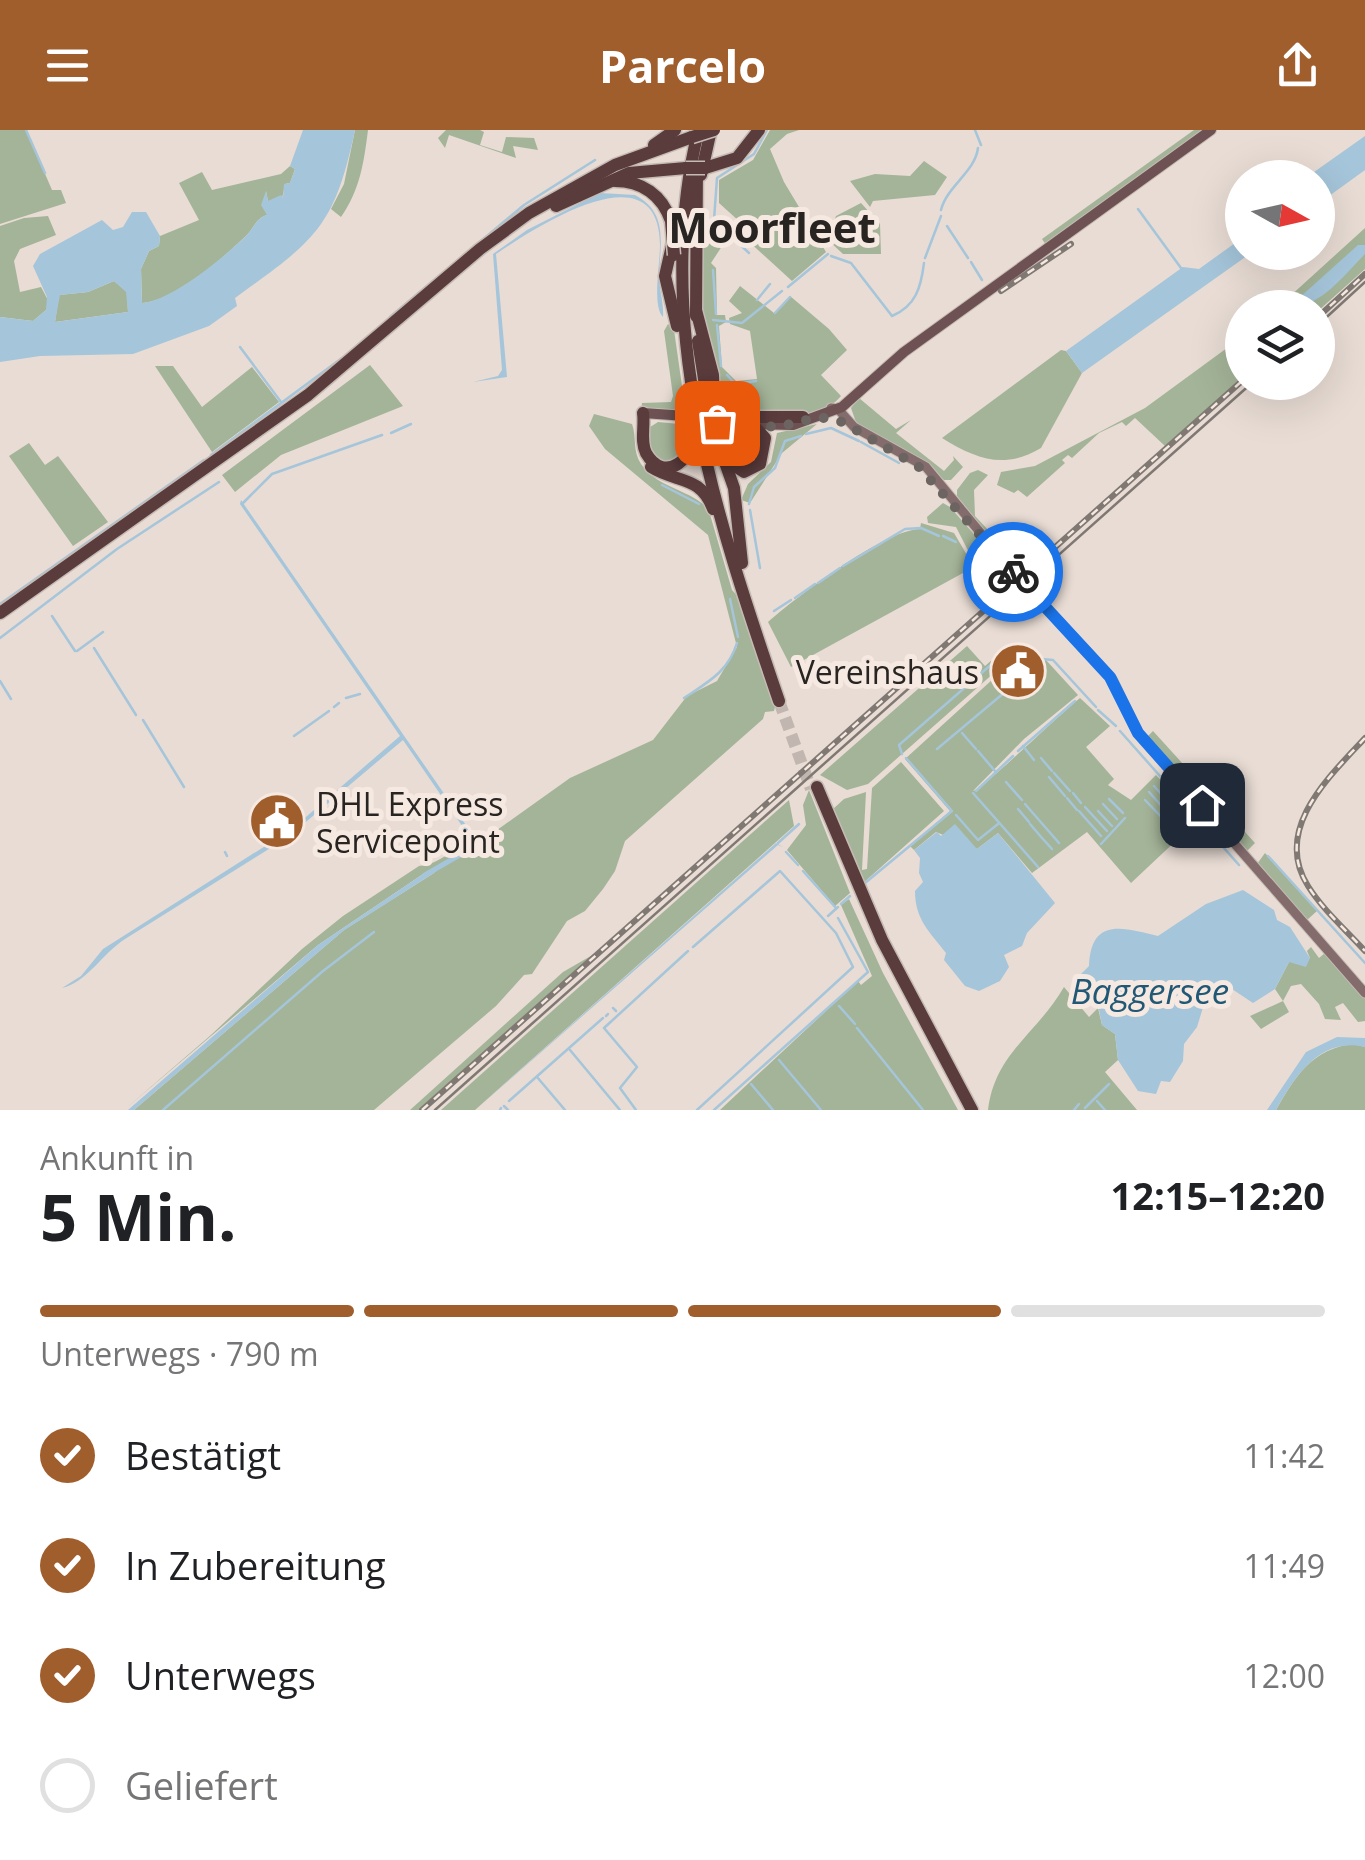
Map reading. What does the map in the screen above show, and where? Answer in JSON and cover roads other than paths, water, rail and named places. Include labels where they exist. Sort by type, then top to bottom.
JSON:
[{"type":"highway","points":[[0,616],[311,398],[475,260],[532,220],[629,165],[674,130]]},
{"type":"highway","points":[[629,165],[696,167],[737,158],[760,130]]},
{"type":"highway","points":[[213,466],[354,358],[497,236],[543,204],[706,131]]},
{"type":"highway","points":[[687,399],[750,611],[782,700],[705,424],[690,330],[687,261],[696,167],[706,131]]},
{"type":"highway","points":[[643,422],[646,452],[654,462],[670,466],[684,461],[694,442],[665,268],[706,131]]},
{"type":"highway","points":[[696,247],[706,131]]},
{"type":"highway","points":[[696,167],[696,310],[705,385],[717,415],[803,417]]},
{"type":"highway","points":[[602,182],[642,186],[662,202],[671,221],[677,326]]},
{"type":"highway","points":[[686,195],[681,260],[683,317],[707,460]]},
{"type":"highway","points":[[696,310],[711,368],[712,420],[737,506],[742,563]]},
{"type":"highway","points":[[643,422],[640,448],[651,468],[690,480],[708,496],[735,586],[750,611]]},
{"type":"highway","points":[[737,506],[742,487],[766,462],[767,428]]},
{"type":"highway","points":[[720,450],[736,470],[754,470],[762,461],[767,428]]},
{"type":"highway","points":[[814,788],[875,939],[968,1110]]},
{"type":"main road","points":[[643,422],[717,415],[767,428],[835,408],[904,352],[1212,130]]},
{"type":"main road","points":[[767,428],[835,408]]},
{"type":"main road","points":[[835,408],[847,423],[907,458],[948,491]]},
{"type":"main road","points":[[835,408],[847,423],[921,463],[948,491],[968,520]]},
{"type":"main road","points":[[928,476],[1112,679],[1138,733],[1365,993]]},
{"type":"water","points":[[303,130],[355,130],[339,190],[317,229],[285,261],[235,298],[237,306],[209,326],[133,354],[40,356],[0,362],[0,317],[33,321],[46,310],[47,297],[33,266],[40,254],[102,220],[113,230],[123,227],[132,212],[146,212],[160,236],[159,246],[149,251],[141,269],[142,303],[154,300],[196,277],[246,236],[267,215],[261,205],[266,191],[268,201],[281,195],[283,198],[284,184],[290,183],[295,169],[290,166]],"holes":[[[114,281],[126,292],[128,312],[55,322],[60,295],[88,292]]]},
{"type":"water","points":[[1365,136],[1365,170],[1335,192],[1335,160],[1331,160]]},
{"type":"water","points":[[600,193],[635,195],[646,202],[658,220],[661,241],[663,317],[658,304],[660,245],[654,216],[639,201],[617,197],[592,203],[537,228],[496,254],[507,377],[473,382],[498,376],[502,370],[493,254],[527,230]]},
{"type":"water","points":[[1358,245],[1365,245],[1365,254],[1330,289],[1308,290],[1335,270]]},
{"type":"water","points":[[1225,250],[1227,270],[1082,373],[1066,351],[1183,267],[1199,269]]},
{"type":"water","points":[[241,500],[472,834],[469,836],[403,740],[288,837],[125,939],[79,980],[62,988],[81,976],[103,949],[292,829],[400,736],[240,504]]},
{"type":"water","points":[[955,824],[977,849],[998,833],[1055,903],[1027,933],[1022,946],[1004,955],[1009,967],[1000,981],[979,991],[965,986],[944,960],[946,953],[924,925],[916,901],[915,891],[923,882],[920,858],[914,850]]},
{"type":"water","points":[[776,843],[783,847],[778,845],[475,1110]]},
{"type":"water","points":[[437,871],[343,931],[134,1110],[128,1110],[318,945],[426,872]]},
{"type":"water","name":"Baggersee","points":[[1243,890],[1274,910],[1277,920],[1290,927],[1310,958],[1306,967],[1289,962],[1275,989],[1253,1003],[1229,987],[1208,991],[1197,1027],[1184,1044],[1183,1061],[1170,1082],[1161,1081],[1156,1094],[1138,1091],[1118,1060],[1115,1034],[1102,1025],[1099,1010],[1079,992],[1079,976],[1089,966],[1096,939],[1112,929],[1158,936],[1206,904]]},
{"type":"water","points":[[1337,1037],[1365,1038],[1365,1047],[1349,1045],[1322,1053],[1301,1072],[1276,1110],[1267,1110],[1306,1052]]},
{"type":"waterway","points":[[26,130],[45,173]]},
{"type":"waterway","points":[[749,253],[714,220],[717,178],[754,154],[767,130]]},
{"type":"waterway","points":[[975,130],[981,145]]},
{"type":"waterway","points":[[941,210],[972,164],[978,148]]},
{"type":"waterway","points":[[390,317],[524,205],[595,160]]},
{"type":"waterway","points":[[1138,209],[1181,268]]},
{"type":"waterway","points":[[925,258],[941,216]]},
{"type":"waterway","points":[[947,226],[968,258]]},
{"type":"waterway","points":[[788,287],[828,254]]},
{"type":"waterway","points":[[831,256],[851,263],[892,316],[907,307],[916,295],[924,263]]},
{"type":"waterway","points":[[971,262],[982,280]]},
{"type":"waterway","points":[[713,270],[716,314]]},
{"type":"waterway","points":[[757,300],[770,284]]},
{"type":"waterway","points":[[713,320],[742,323],[782,291]]},
{"type":"waterway","points":[[775,313],[790,297]]},
{"type":"waterway","points":[[717,325],[721,366]]},
{"type":"waterway","points":[[240,347],[281,402]]},
{"type":"waterway","points":[[211,455],[342,358]]},
{"type":"waterway","points":[[727,375],[735,384],[756,381]]},
{"type":"waterway","points":[[391,433],[411,424]]},
{"type":"waterway","points":[[806,434],[831,428],[859,441]]},
{"type":"waterway","points":[[242,504],[272,474],[382,435]]},
{"type":"waterway","points":[[749,504],[754,487],[775,468],[785,441],[801,436]]},
{"type":"waterway","points":[[861,442],[899,463]]},
{"type":"waterway","points":[[0,604],[204,460]]},
{"type":"waterway","points":[[0,638],[117,549],[219,482]]},
{"type":"waterway","points":[[662,485],[699,504]]},
{"type":"waterway","points":[[750,510],[760,568]]},
{"type":"waterway","points":[[843,566],[905,529],[921,528],[939,536]]},
{"type":"waterway","points":[[943,536],[956,542]]},
{"type":"waterway","points":[[818,583],[840,568]]},
{"type":"waterway","points":[[795,598],[815,584]]},
{"type":"waterway","points":[[730,599],[738,637]]},
{"type":"waterway","points":[[774,611],[791,600]]},
{"type":"waterway","points":[[52,616],[75,651]]},
{"type":"waterway","points":[[77,651],[103,632]]},
{"type":"waterway","points":[[684,698],[723,669],[737,643]]},
{"type":"waterway","points":[[94,648],[136,715]]},
{"type":"waterway","points":[[902,754],[899,745],[1006,652],[1013,655]]},
{"type":"waterway","points":[[1018,657],[1053,660],[1096,707]]},
{"type":"waterway","points":[[937,749],[1029,672]]},
{"type":"waterway","points":[[0,681],[11,699]]},
{"type":"waterway","points":[[346,698],[360,694]]},
{"type":"waterway","points":[[1018,751],[1075,701]]},
{"type":"waterway","points":[[334,707],[339,703]]},
{"type":"waterway","points":[[1098,710],[1116,726]]},
{"type":"waterway","points":[[294,736],[329,711]]},
{"type":"waterway","points":[[143,720],[184,787]]},
{"type":"waterway","points":[[1120,731],[1239,865]]},
{"type":"waterway","points":[[962,733],[976,749]]},
{"type":"waterway","points":[[1023,746],[1034,760]]},
{"type":"waterway","points":[[978,751],[995,771]]},
{"type":"waterway","points":[[976,791],[1013,756]]},
{"type":"waterway","points":[[865,883],[952,811],[906,758]]},
{"type":"waterway","points":[[1041,758],[1052,771]]},
{"type":"waterway","points":[[1054,773],[1070,791]]},
{"type":"waterway","points":[[1049,777],[1065,796]]},
{"type":"waterway","points":[[1006,782],[1022,800]]},
{"type":"waterway","points":[[1154,786],[1190,826]]},
{"type":"waterway","points":[[1149,792],[1174,820]]},
{"type":"waterway","points":[[973,793],[1038,867]]},
{"type":"waterway","points":[[1073,793],[1081,803]]},
{"type":"waterway","points":[[1067,798],[1077,810]]},
{"type":"waterway","points":[[1109,799],[1123,813]]},
{"type":"waterway","points":[[1145,800],[1170,826]]},
{"type":"waterway","points":[[1025,804],[1059,843]]},
{"type":"waterway","points":[[1103,804],[1117,819]]},
{"type":"waterway","points":[[1085,807],[1107,831]]},
{"type":"waterway","points":[[1018,809],[1029,822]]},
{"type":"waterway","points":[[1079,811],[1101,836]]},
{"type":"waterway","points":[[1098,811],[1112,826]]},
{"type":"waterway","points":[[1171,836],[1185,813]]},
{"type":"waterway","points":[[956,815],[978,840],[998,824]]},
{"type":"waterway","points":[[1101,844],[1125,818]]},
{"type":"waterway","points":[[778,843],[799,824]]},
{"type":"waterway","points":[[1030,824],[1042,838]]},
{"type":"waterway","points":[[467,831],[477,845]]},
{"type":"waterway","points":[[425,875],[496,834]]},
{"type":"waterway","points":[[1043,839],[1052,849]]},
{"type":"waterway","points":[[225,852],[227,856]]},
{"type":"waterway","points":[[786,852],[798,865]]},
{"type":"waterway","points":[[1268,856],[1365,963]]},
{"type":"waterway","points":[[693,947],[780,871],[836,933],[853,967],[697,1110]]},
{"type":"waterway","points":[[803,871],[836,908]]},
{"type":"waterway","points":[[841,904],[850,896]]},
{"type":"waterway","points":[[828,916],[838,907]]},
{"type":"waterway","points":[[714,1110],[868,972],[838,918]]},
{"type":"waterway","points":[[163,1110],[323,971],[374,932]]},
{"type":"waterway","points":[[636,1110],[620,1088],[637,1067],[604,1028],[688,951]]},
{"type":"waterway","points":[[839,1006],[855,1024]]},
{"type":"waterway","points":[[613,1008],[616,1011]]},
{"type":"waterway","points":[[509,1101],[603,1018]]},
{"type":"waterway","points":[[857,1028],[923,1110]]},
{"type":"waterway","points":[[570,1050],[620,1110]]},
{"type":"waterway","points":[[779,1060],[821,1110]]},
{"type":"waterway","points":[[537,1077],[565,1110]]},
{"type":"waterway","points":[[751,1084],[773,1110]]},
{"type":"waterway","points":[[1085,1108],[1109,1084]]},
{"type":"waterway","points":[[1097,1101],[1105,1110]]},
{"type":"waterway","points":[[1074,1110],[1079,1104]]},
{"type":"waterway","points":[[504,1106],[508,1110]]},
{"type":"tunnel","points":[[779,701],[811,789]]},
{"type":"tram line","points":[[1335,309],[1365,282]]},
{"type":"tram line","points":[[435,1110],[1233,400]]},
{"type":"railway","points":[[1001,291],[1071,244]]},
{"type":"railway","points":[[1335,301],[1365,274]]},
{"type":"railway","points":[[422,1110],[1225,396]]},
{"type":"railway","points":[[1365,738],[1322,786],[1301,824],[1297,844],[1299,865],[1308,886],[1365,951]]},
{"type":"place","name":"Vereinshaus","points":[[1018,671]]},
{"type":"place","name":"DHL Express Servicepoint","points":[[277,821]]},
{"type":"district","name":"Moorfleet","points":[[772,226]]}]
